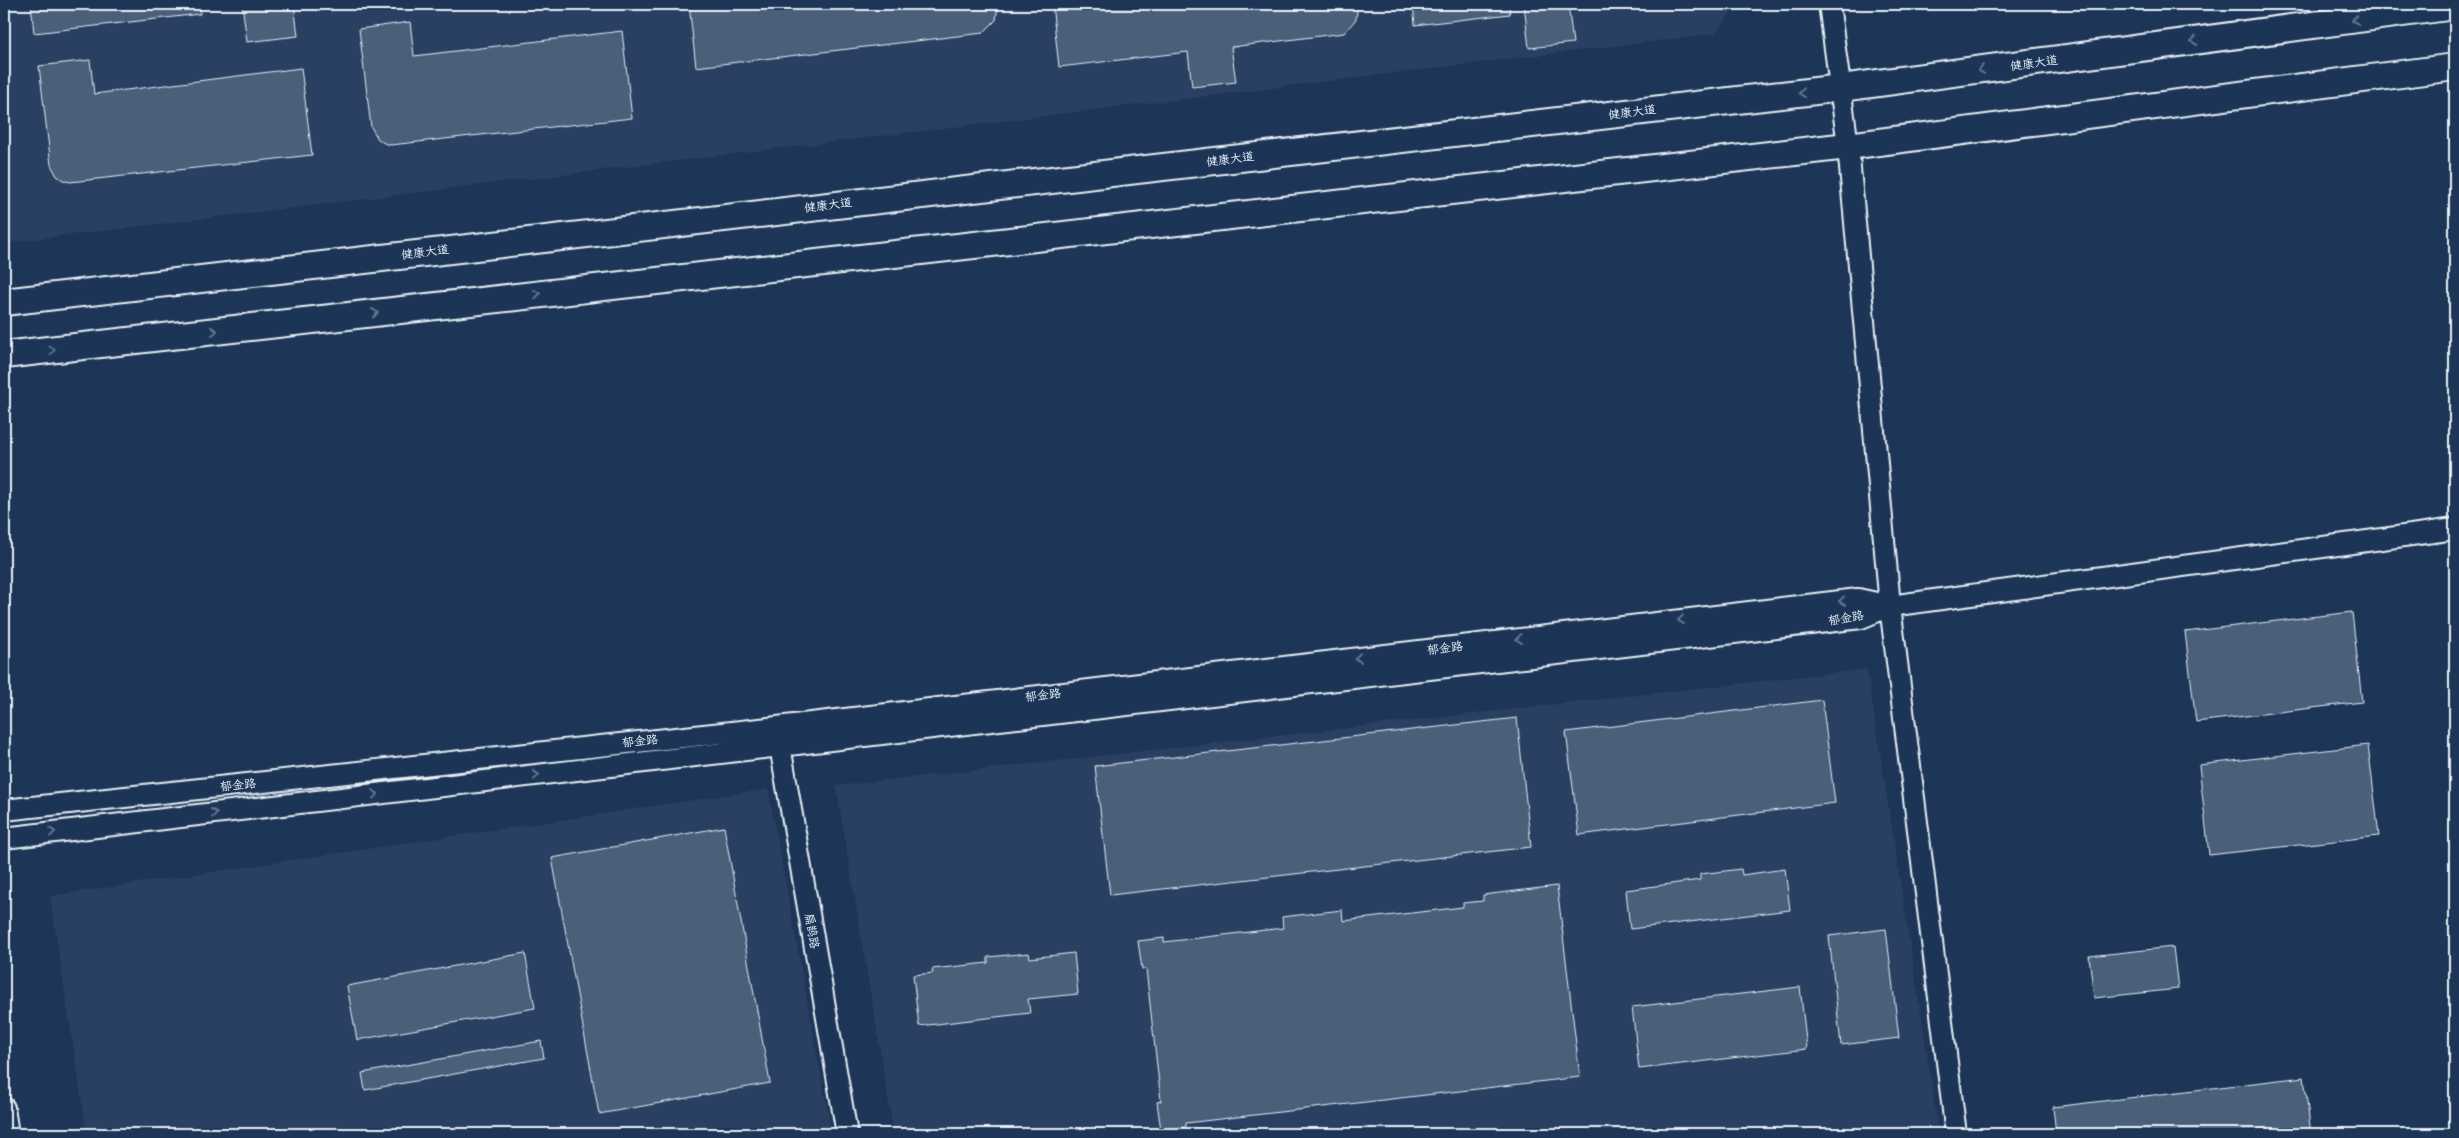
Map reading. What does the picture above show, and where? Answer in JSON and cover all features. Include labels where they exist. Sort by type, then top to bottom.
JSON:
[{"type":"main road","name":"健康大道","points":[[4,302],[1841,88],[2455,6]]},
{"type":"main road","points":[[4,355],[1848,146],[2455,67]]},
{"type":"street","points":[[1830,4],[1848,146],[1890,606],[1956,1134]]},
{"type":"street","points":[[1890,606],[2455,529]]},
{"type":"street","name":"郁金路","points":[[4,838],[779,736],[1858,599],[1890,606]]},
{"type":"street","name":"郁金路","points":[[4,810],[779,736]]},
{"type":"street","name":"扁鹊路","points":[[779,736],[847,1134]]},
{"type":"street","points":[[4,1108],[8,1134]]},
{"type":"shaded area","points":[[4,4],[1738,4],[1715,34],[4,243]]},
{"type":"shaded area","points":[[1867,669],[1938,1134],[894,1134],[836,786]]},
{"type":"shaded area","points":[[768,789],[832,1134],[87,1134],[50,896]]},
{"type":"building","points":[[31,4],[200,4],[200,14],[34,33]]},
{"type":"building","points":[[242,4],[294,4],[298,36],[247,42]]},
{"type":"building","points":[[689,4],[998,4],[996,20],[983,33],[696,67]]},
{"type":"building","points":[[1052,4],[1358,4],[1356,19],[1344,33],[1231,47],[1236,82],[1192,87],[1188,52],[1059,67]]},
{"type":"building","points":[[1413,4],[1509,4],[1510,14],[1415,25]]},
{"type":"building","points":[[1524,4],[1568,4],[1573,43],[1529,48]]},
{"type":"building","points":[[410,22],[414,56],[622,31],[632,118],[391,145],[384,143],[378,139],[371,127],[359,29]]},
{"type":"building","points":[[90,60],[94,94],[301,68],[312,155],[70,182],[63,180],[57,176],[51,165],[39,66]]},
{"type":"building","points":[[2352,612],[2362,702],[2196,722],[2185,632]]},
{"type":"building","points":[[1822,700],[1835,803],[1579,835],[1566,732]]},
{"type":"building","points":[[1517,718],[1531,847],[1110,895],[1095,766]]},
{"type":"building","points":[[2368,745],[2379,836],[2209,855],[2199,765]]},
{"type":"building","points":[[724,827],[770,1083],[599,1114],[552,858]]},
{"type":"building","points":[[1741,869],[1742,875],[1785,869],[1790,910],[1630,929],[1626,890],[1700,880],[1700,874]]},
{"type":"building","points":[[1557,886],[1580,1077],[1186,1123],[1186,1127],[1161,1130],[1157,1102],[1161,1101],[1146,969],[1142,969],[1138,941],[1164,938],[1164,942],[1283,928],[1282,917],[1342,910],[1343,921],[1463,907],[1463,903],[1483,901],[1483,895]]},
{"type":"building","points":[[1886,929],[1899,1038],[1841,1045],[1829,936]]},
{"type":"building","points":[[2173,947],[2178,989],[2094,998],[2089,956]]},
{"type":"building","points":[[525,953],[535,1008],[357,1040],[347,986]]},
{"type":"building","points":[[1029,953],[1030,958],[1074,953],[1078,994],[1028,999],[1030,1013],[919,1026],[913,975],[933,973],[932,969],[988,963],[988,957]]},
{"type":"building","points":[[1800,987],[1807,1049],[1639,1069],[1632,1007]]},
{"type":"building","points":[[541,1041],[544,1058],[365,1090],[362,1073]]},
{"type":"building","points":[[2304,1077],[2311,1134],[2056,1134],[2053,1107]]}]
